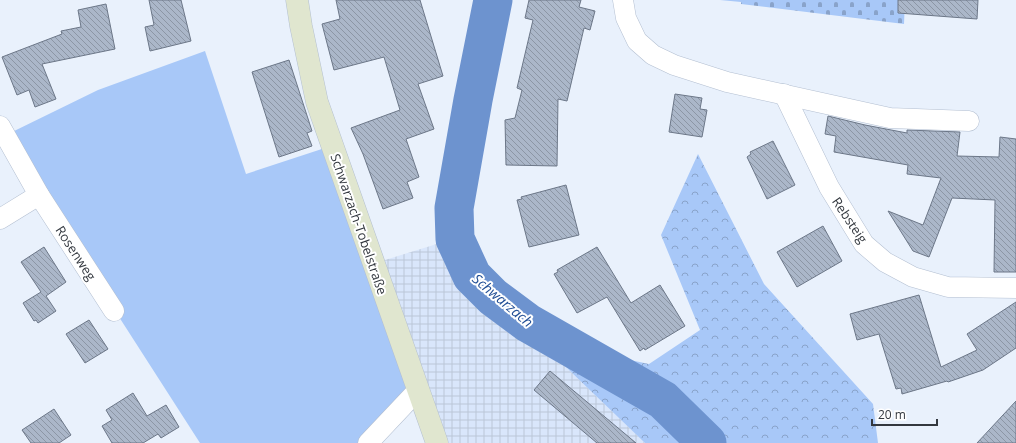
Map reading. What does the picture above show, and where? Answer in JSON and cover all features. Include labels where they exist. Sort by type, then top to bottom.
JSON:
[{"type":"main road","name":"Schwarzach-Tobelstraße","points":[[298,0],[301,26],[317,102],[437,443]]},
{"type":"street","points":[[623,0],[626,18],[637,41],[652,55],[674,65],[727,82],[890,118],[969,121]]},
{"type":"street","name":"Rebsteig","points":[[784,94],[829,187],[864,244],[885,262],[913,277],[948,287],[1016,288]]},
{"type":"street","name":"Rosenweg","points":[[0,126],[39,195],[114,311]]},
{"type":"street","points":[[0,219],[39,195]]},
{"type":"street","points":[[368,443],[418,390]]},
{"type":"shaded area","points":[[453,239],[471,277],[546,346],[645,443],[435,443],[372,264]]},
{"type":"green space","points":[[720,0],[905,0],[904,24],[741,4],[741,2]]},
{"type":"green space","points":[[205,51],[246,174],[331,146],[417,390],[364,443],[200,443],[40,194],[8,134],[98,90]]},
{"type":"green space","points":[[698,154],[764,284],[873,404],[878,443],[645,443],[546,346],[611,356],[649,364],[700,330],[661,235]]},
{"type":"building","points":[[149,0],[181,0],[191,41],[150,51],[145,27],[154,25]]},
{"type":"building","points":[[336,0],[420,0],[443,76],[418,84],[434,129],[406,139],[419,177],[407,182],[413,198],[383,209],[363,154],[351,128],[400,110],[384,57],[334,70],[322,24],[340,19]]},
{"type":"building","points":[[529,0],[581,0],[579,7],[595,11],[590,30],[584,28],[567,101],[558,99],[557,166],[506,165],[505,120],[515,118],[522,90],[517,88],[533,20],[525,18]]},
{"type":"building","points":[[898,0],[978,0],[977,19],[898,13]]},
{"type":"building","points":[[106,4],[115,49],[42,64],[56,99],[35,107],[29,90],[17,95],[2,57],[62,34],[61,31],[81,27],[78,10]]},
{"type":"building","points":[[289,60],[312,131],[307,133],[312,146],[279,157],[252,72]]},
{"type":"building","points":[[675,94],[702,98],[700,109],[707,110],[702,137],[669,132]]},
{"type":"building","points":[[828,116],[907,133],[907,130],[960,132],[957,156],[999,157],[1000,137],[1016,139],[1016,272],[994,272],[995,200],[952,198],[929,257],[913,251],[888,211],[923,225],[941,178],[907,174],[908,165],[834,152],[836,136],[825,134]]},
{"type":"building","points":[[773,141],[795,185],[767,199],[747,157],[751,154],[750,152]]},
{"type":"building","points":[[566,185],[579,235],[529,247],[517,200],[522,199],[521,197]]},
{"type":"building","points":[[823,226],[842,261],[797,287],[777,252]]},
{"type":"building","points":[[44,247],[66,282],[46,296],[56,311],[38,323],[36,320],[34,321],[23,303],[41,292],[21,262]]},
{"type":"building","points":[[597,247],[631,303],[660,285],[685,326],[645,350],[644,348],[640,351],[607,297],[577,313],[554,274],[558,272],[557,270]]},
{"type":"building","points":[[919,295],[941,367],[977,350],[967,334],[1016,302],[1016,348],[983,370],[948,382],[947,381],[902,394],[901,388],[896,389],[879,334],[857,340],[850,314]]},
{"type":"building","points":[[89,320],[108,349],[85,363],[66,334]]},
{"type":"building","points":[[550,371],[636,443],[597,443],[534,390]]},
{"type":"building","points":[[133,393],[147,416],[166,405],[179,427],[161,438],[158,434],[143,443],[112,443],[102,426],[112,420],[106,410]]},
{"type":"building","points":[[1016,401],[1016,443],[977,443]]},
{"type":"building","points":[[54,409],[71,435],[59,443],[31,443],[22,430]]},
{"type":"waterway","name":"Schwarzach","points":[[493,0],[473,100],[454,208],[455,239],[472,276],[493,297],[528,323],[663,400],[707,443]]}]
